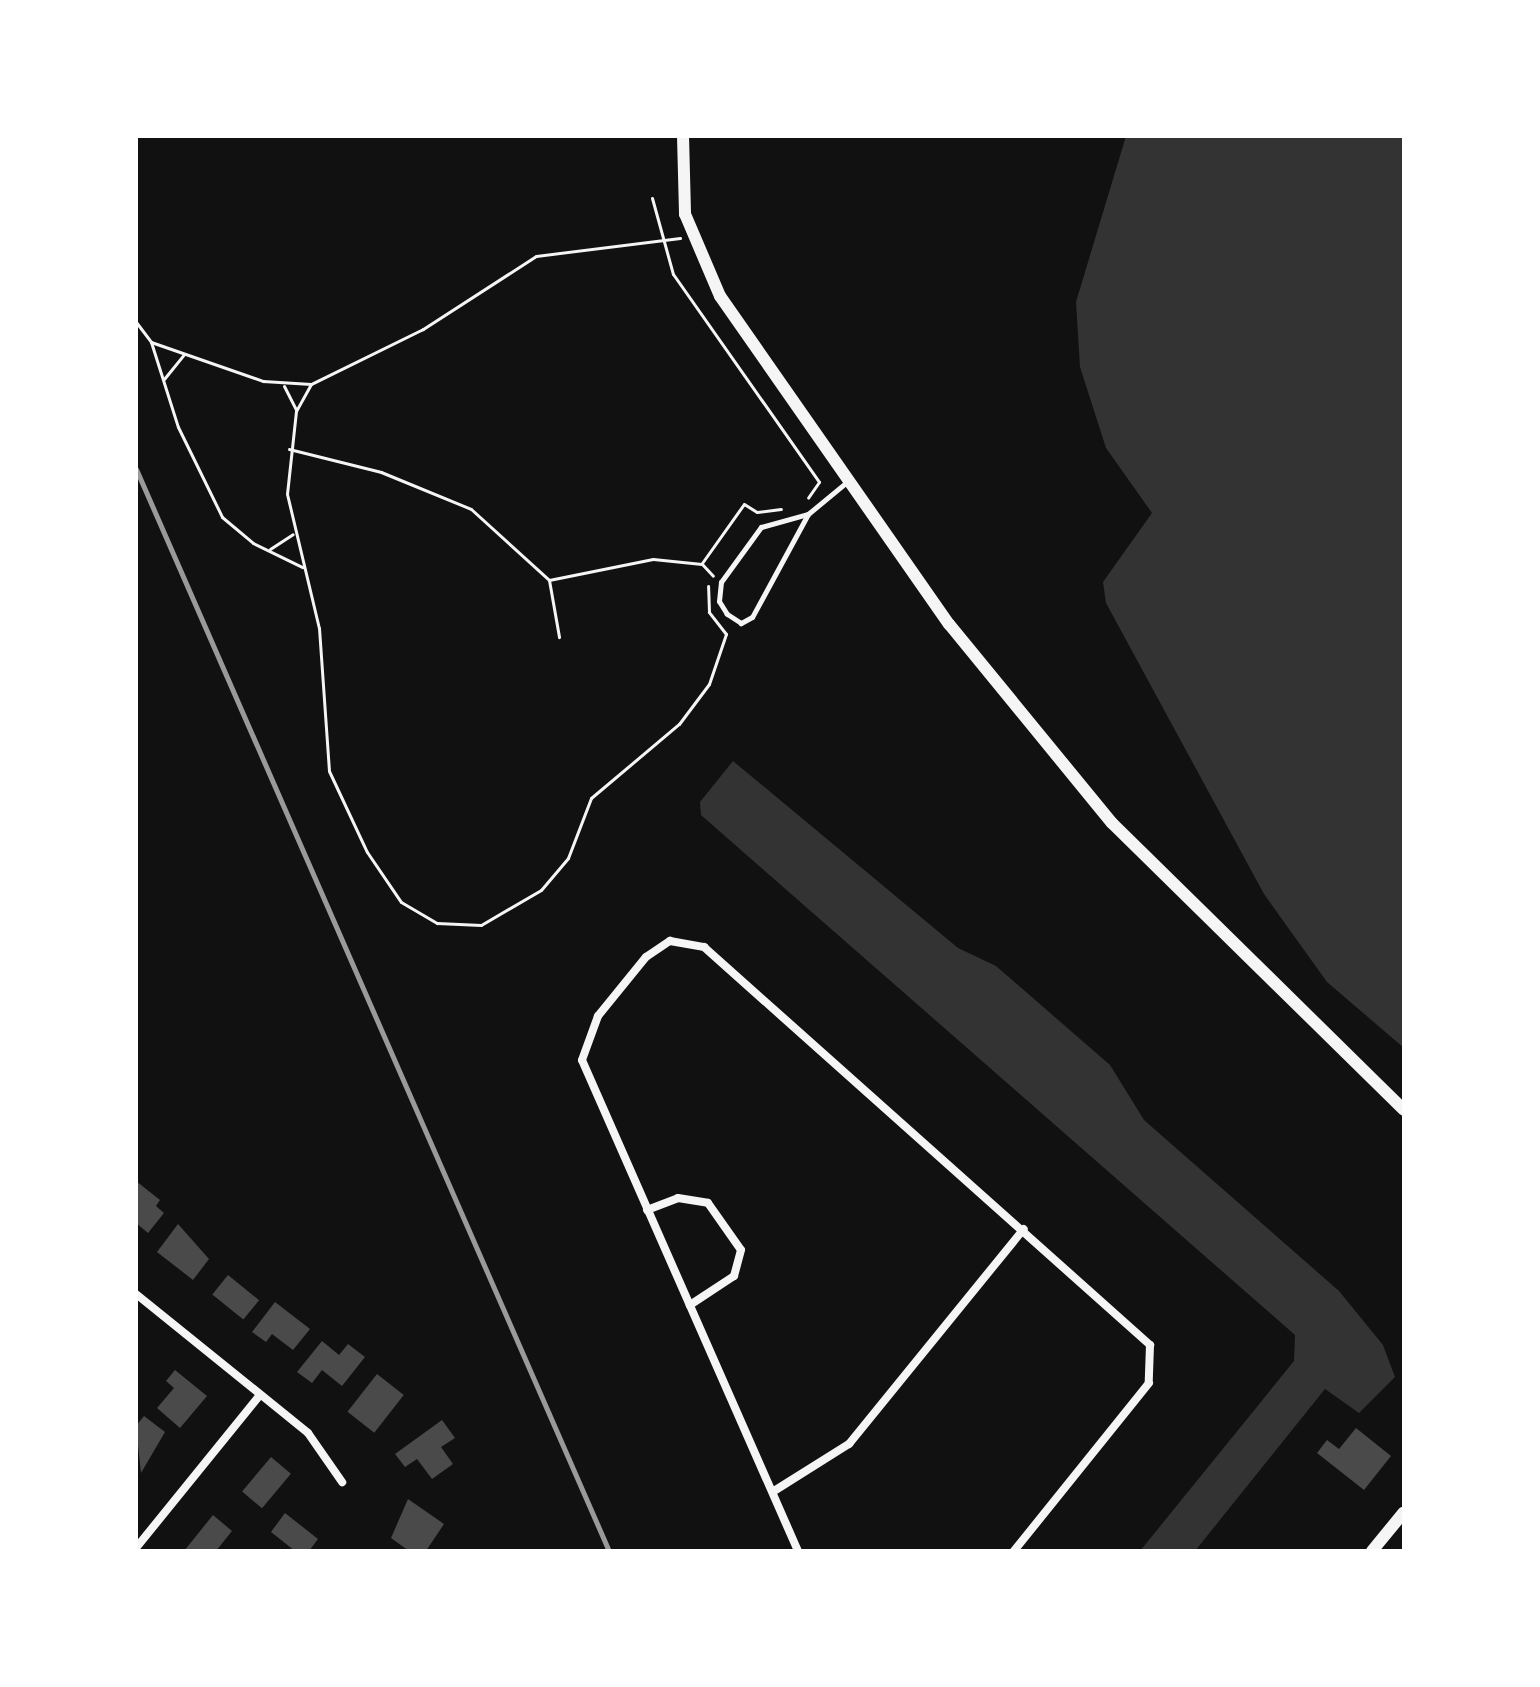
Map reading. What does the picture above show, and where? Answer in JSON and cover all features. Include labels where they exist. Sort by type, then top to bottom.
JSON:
[{"type":"street","points":[[683,136],[681,190],[692,236],[720,296],[848,481],[1040,744],[1214,929],[1404,1110]]},
{"type":"street","points":[[798,1551],[774,1491],[585,1072],[584,1041],[646,957],[680,941],[704,947],[1133,1324],[1155,1360],[1149,1383],[1014,1551]]},
{"type":"street","points":[[647,1210],[678,1198],[708,1203],[741,1250],[734,1276],[690,1305]]},
{"type":"street","points":[[774,1491],[849,1444],[1024,1229]]},
{"type":"street","points":[[136,1294],[308,1433],[342,1482]]},
{"type":"street","points":[[136,1548],[260,1395]]},
{"type":"street","points":[[1372,1551],[1404,1512]]},
{"type":"lane","points":[[808,514],[761,527],[721,582],[719,601],[727,614],[741,623],[752,617],[808,514],[848,481]]},
{"type":"path","points":[[652,198],[661,241],[673,274],[819,482]]},
{"type":"path","points":[[151,342],[284,386],[311,384],[423,329],[536,256],[692,236]]},
{"type":"path","points":[[136,322],[151,342],[178,427],[222,517],[302,567]]},
{"type":"path","points":[[164,379],[184,354]]},
{"type":"path","points":[[311,384],[296,411],[289,449],[293,534],[319,628],[324,741],[337,796],[401,902],[460,927],[504,915],[541,890],[568,858],[591,798],[679,724],[709,684],[726,634],[705,598],[714,574],[702,564],[653,559],[549,580]]},
{"type":"path","points":[[284,386],[296,411]]},
{"type":"path","points":[[289,449],[381,472],[471,509],[549,580],[559,637]]},
{"type":"path","points":[[270,549],[293,534]]},
{"type":"shaded area","points":[[1126,136],[1404,136],[1404,1048],[1327,982],[1264,894],[1106,603],[1103,582],[1152,513],[1106,448],[1080,367],[1076,302]]},
{"type":"shaded area","points":[[733,761],[958,948],[996,966],[1110,1065],[1144,1120],[1339,1291],[1383,1345],[1395,1377],[1359,1413],[1325,1389],[1195,1551],[1140,1551],[1294,1361],[1295,1335],[701,815],[700,802]]},
{"type":"building","points":[[136,1181],[160,1200],[156,1206],[164,1213],[148,1233],[136,1223]]},
{"type":"building","points":[[178,1224],[209,1259],[193,1280],[157,1252]]},
{"type":"building","points":[[228,1275],[259,1300],[243,1320],[212,1294]]},
{"type":"building","points":[[275,1302],[310,1329],[293,1350],[272,1334],[266,1342],[252,1332]]},
{"type":"building","points":[[322,1341],[339,1355],[348,1344],[365,1357],[342,1386],[322,1370],[312,1383],[297,1372]]},
{"type":"building","points":[[175,1370],[207,1396],[180,1428],[157,1408],[174,1388],[166,1381]]},
{"type":"building","points":[[377,1374],[404,1395],[374,1433],[347,1412]]},
{"type":"building","points":[[144,1416],[165,1432],[141,1473],[136,1426]]},
{"type":"building","points":[[442,1420],[455,1438],[441,1447],[453,1464],[432,1479],[417,1459],[405,1467],[395,1454]]},
{"type":"building","points":[[1356,1428],[1391,1456],[1364,1490],[1317,1453],[1327,1440],[1339,1449]]},
{"type":"building","points":[[271,1457],[291,1474],[262,1508],[242,1491]]},
{"type":"building","points":[[408,1499],[444,1524],[426,1551],[409,1551],[391,1538]]},
{"type":"building","points":[[285,1513],[318,1539],[309,1551],[295,1551],[271,1532]]},
{"type":"building","points":[[213,1515],[232,1531],[216,1551],[184,1551]]},
{"type":"railway","points":[[136,469],[609,1551]]}]
